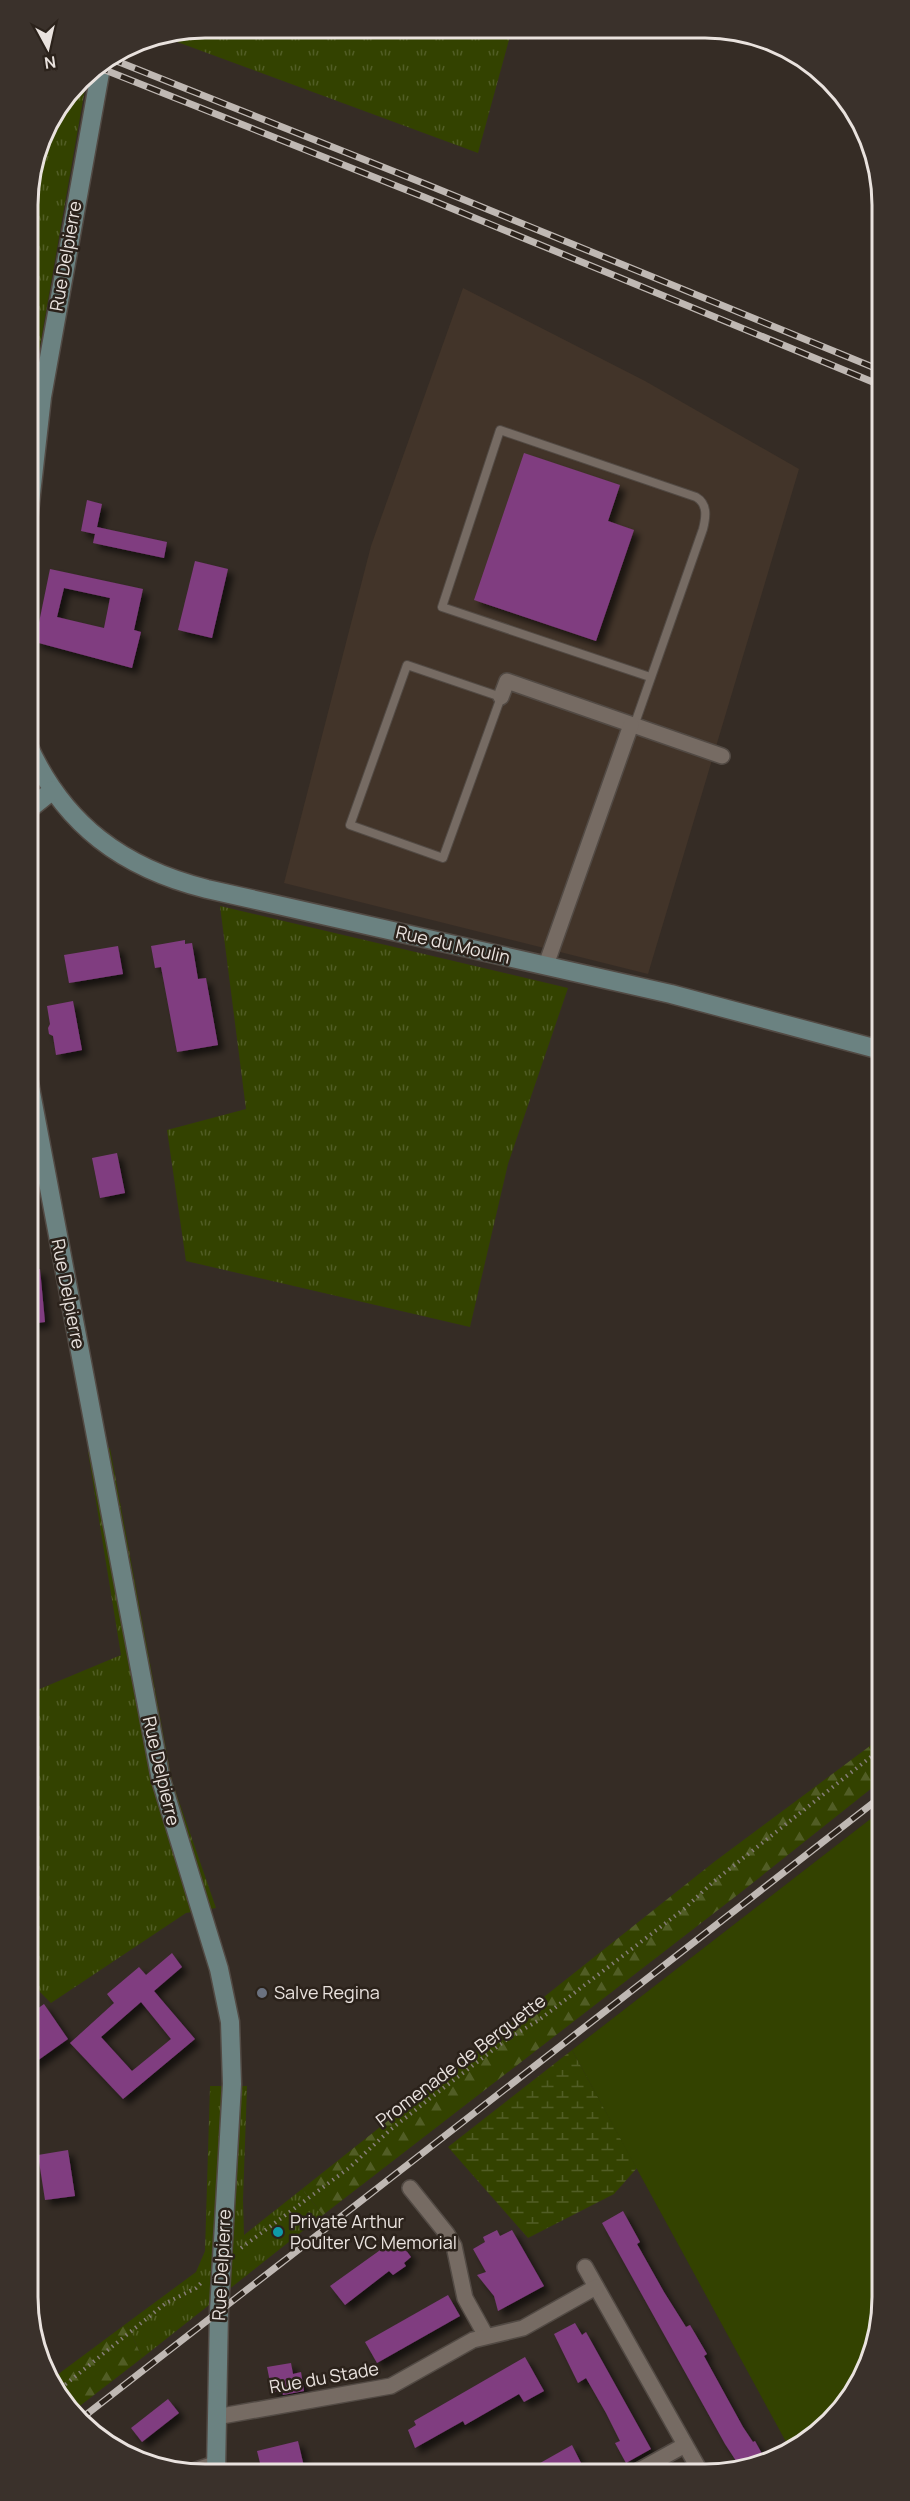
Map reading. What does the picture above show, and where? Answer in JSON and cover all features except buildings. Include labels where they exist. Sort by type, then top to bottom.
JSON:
[{"type":"street","name":"Rue Delpierre","points":[[38,438],[46,369],[100,75]]},
{"type":"street","points":[[501,697],[507,681],[722,756]]},
{"type":"street","points":[[546,965],[633,726]]},
{"type":"street","points":[[38,763],[53,790],[38,802]]},
{"type":"street","name":"Rue du Moulin","points":[[53,790],[91,832],[120,854],[157,874],[207,889],[727,1008],[872,1046]]},
{"type":"street","name":"Rue Delpierre","points":[[38,1127],[161,1780],[219,1969],[230,2022],[232,2084],[222,2263],[216,2464]]},
{"type":"street","points":[[410,2188],[447,2234],[458,2260],[465,2298],[486,2336]]},
{"type":"street","points":[[585,2267],[696,2464]]},
{"type":"street","name":"Rue du Stade","points":[[216,2417],[392,2386],[473,2340],[523,2328],[596,2287]]},
{"type":"street","points":[[649,2464],[685,2445]]},
{"type":"lane","points":[[38,366],[46,369]]},
{"type":"lane","points":[[633,726],[703,529],[706,516],[704,504],[696,497],[500,430],[441,607],[650,676]]},
{"type":"lane","points":[[407,665],[501,697],[442,858],[350,825],[407,665]]},
{"type":"path","name":"Promenade de Berguette","points":[[64,2386],[166,2303],[196,2288],[222,2263],[349,2168],[390,2130],[446,2086],[506,2040],[539,2020],[675,1916],[722,1875],[872,1756]]},
{"type":"shaded area","points":[[463,288],[645,381],[799,469],[648,974],[284,883],[371,546]]},
{"type":"green space","points":[[194,38],[510,38],[478,153],[174,41]]},
{"type":"green space","points":[[85,87],[38,358],[39,183],[46,151],[55,131],[72,103]]},
{"type":"green space","points":[[220,906],[568,988],[508,1164],[470,1327],[186,1261],[167,1130],[246,1109]]},
{"type":"green space","points":[[110,1448],[172,1781],[216,1908],[186,1913],[51,2003],[39,1991],[37,1992],[37,1690],[121,1655],[88,1452]]},
{"type":"green space","points":[[872,1744],[872,1788],[740,1893],[323,2215],[302,2189],[714,1862]]},
{"type":"green space","points":[[872,1818],[872,2307],[867,2340],[850,2380],[824,2415],[789,2441],[786,2442],[572,2050]]},
{"type":"green space","points":[[572,2050],[637,2168],[614,2194],[528,2238],[448,2147]]},
{"type":"green space","points":[[210,2086],[247,2086],[244,2235],[302,2189],[323,2215],[142,2358],[127,2323],[196,2272],[205,2251]]},
{"type":"green space","points":[[127,2323],[142,2358],[79,2407],[57,2375]]},
{"type":"railway","points":[[118,62],[428,185],[872,367]]},
{"type":"railway","points":[[106,70],[424,197],[872,382]]},
{"type":"railway","points":[[86,2415],[872,1804]]},
{"type":"place","name":"Salve Regina","points":[[262,1993]]},
{"type":"place","name":"Private Arthur Poulter VC Memorial","points":[[278,2232]]}]
